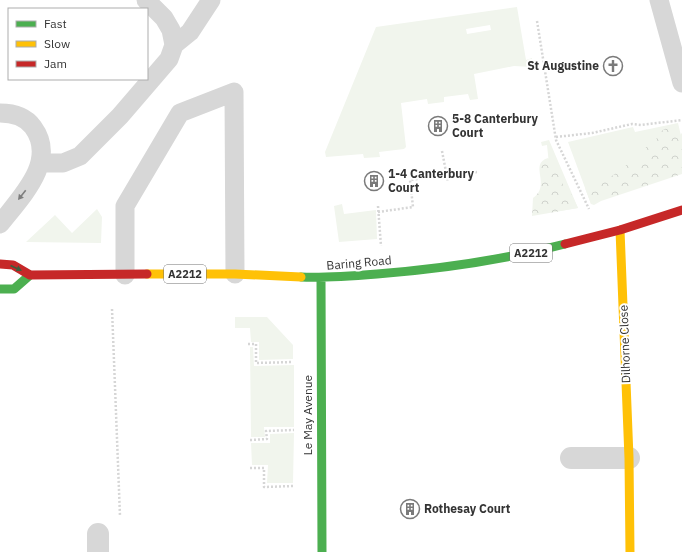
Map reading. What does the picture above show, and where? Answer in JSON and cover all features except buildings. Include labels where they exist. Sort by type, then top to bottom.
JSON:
[{"type":"main road","name":"Baring Road","points":[[30,276],[235,274],[321,278],[418,271],[463,266],[519,256],[620,230],[682,210]]},
{"type":"main road","name":"Dilhorne Close","points":[[620,230],[630,458],[630,552]]},
{"type":"main road","points":[[0,264],[13,265],[30,276],[14,289],[0,289]]},
{"type":"main road","name":"Le May Avenue","points":[[321,278],[322,552]]},
{"type":"street","points":[[571,458],[630,458]]},
{"type":"lane","points":[[41,164],[63,163],[80,156],[120,116],[170,59],[174,45],[171,30],[164,18],[146,0]]},
{"type":"lane","points":[[174,45],[190,32],[211,0]]},
{"type":"lane","points":[[659,0],[682,84]]},
{"type":"lane","points":[[125,275],[125,206],[180,113],[234,92],[235,274]]},
{"type":"lane","points":[[0,113],[19,115],[30,123],[39,135],[42,148],[41,164],[28,188],[0,224]]},
{"type":"path","points":[[537,21],[556,137],[592,215]]},
{"type":"path","points":[[556,137],[592,133],[632,124],[641,125],[682,120]]},
{"type":"path","points":[[442,151],[448,182]]},
{"type":"path","points":[[378,212],[413,207],[410,180],[477,172]]},
{"type":"path","points":[[378,206],[381,248]]},
{"type":"path","points":[[112,309],[120,522]]},
{"type":"path","points":[[248,344],[256,344],[256,363],[300,361]]},
{"type":"path","points":[[250,440],[267,439],[266,431],[300,430]]},
{"type":"path","points":[[250,468],[264,468],[264,487],[300,486]]},
{"type":"green space","points":[[517,7],[526,60],[532,58],[533,67],[514,66],[474,74],[478,99],[470,100],[468,94],[444,97],[444,102],[428,104],[427,99],[401,103],[406,147],[404,149],[379,152],[380,157],[364,158],[363,154],[326,157],[325,152],[376,27]],"holes":[[[490,25],[491,30],[467,34],[466,29]]]},
{"type":"green space","points":[[678,123],[682,140],[591,204],[568,142],[633,127],[635,132]]},
{"type":"green space","points":[[668,127],[673,129],[674,136],[679,136],[682,133],[682,174],[601,201],[594,205],[591,204],[585,188],[593,192],[596,191],[597,181],[601,174],[608,173],[612,176],[628,164],[642,164],[645,158],[642,151],[650,144],[656,144],[659,134]]},
{"type":"green space","points":[[549,140],[578,208],[554,212],[547,145],[542,146],[541,142]]},
{"type":"green space","points":[[548,158],[559,170],[563,187],[567,191],[570,191],[578,208],[532,216],[533,198],[541,187],[539,170],[540,165],[542,161]]},
{"type":"green space","points":[[342,204],[344,214],[376,210],[377,239],[339,242],[334,206]]},
{"type":"green space","points":[[97,209],[102,217],[101,243],[26,242],[55,215],[72,233]]},
{"type":"green space","points":[[235,317],[267,317],[293,345],[293,359],[259,360],[259,342],[251,342],[250,328],[235,328]]},
{"type":"green space","points":[[250,347],[253,347],[254,366],[294,365],[294,427],[264,427],[265,437],[251,437]]},
{"type":"green space","points":[[294,433],[293,483],[267,483],[268,465],[252,465],[251,443],[270,443],[270,434]]},
{"type":"traffic: fast","points":[[301,277],[329,277],[448,267],[518,255],[565,244]]},
{"type":"traffic: fast","points":[[0,289],[14,289],[30,275]]},
{"type":"traffic: fast","points":[[321,278],[322,552]]},
{"type":"traffic: slow","points":[[620,230],[629,458],[630,552]]},
{"type":"traffic: slow","points":[[147,274],[235,274],[301,277]]},
{"type":"traffic: jam","points":[[565,244],[620,230],[682,210]]},
{"type":"traffic: jam","points":[[0,264],[13,265],[30,275],[147,274]]},
{"type":"place","name":"St Augustine","points":[[613,66]]},
{"type":"place","name":"5-8 Canterbury Court","points":[[438,126]]},
{"type":"place","name":"1-4 Canterbury Court","points":[[374,181]]},
{"type":"place","name":"Rothesay Court","points":[[410,509]]}]
